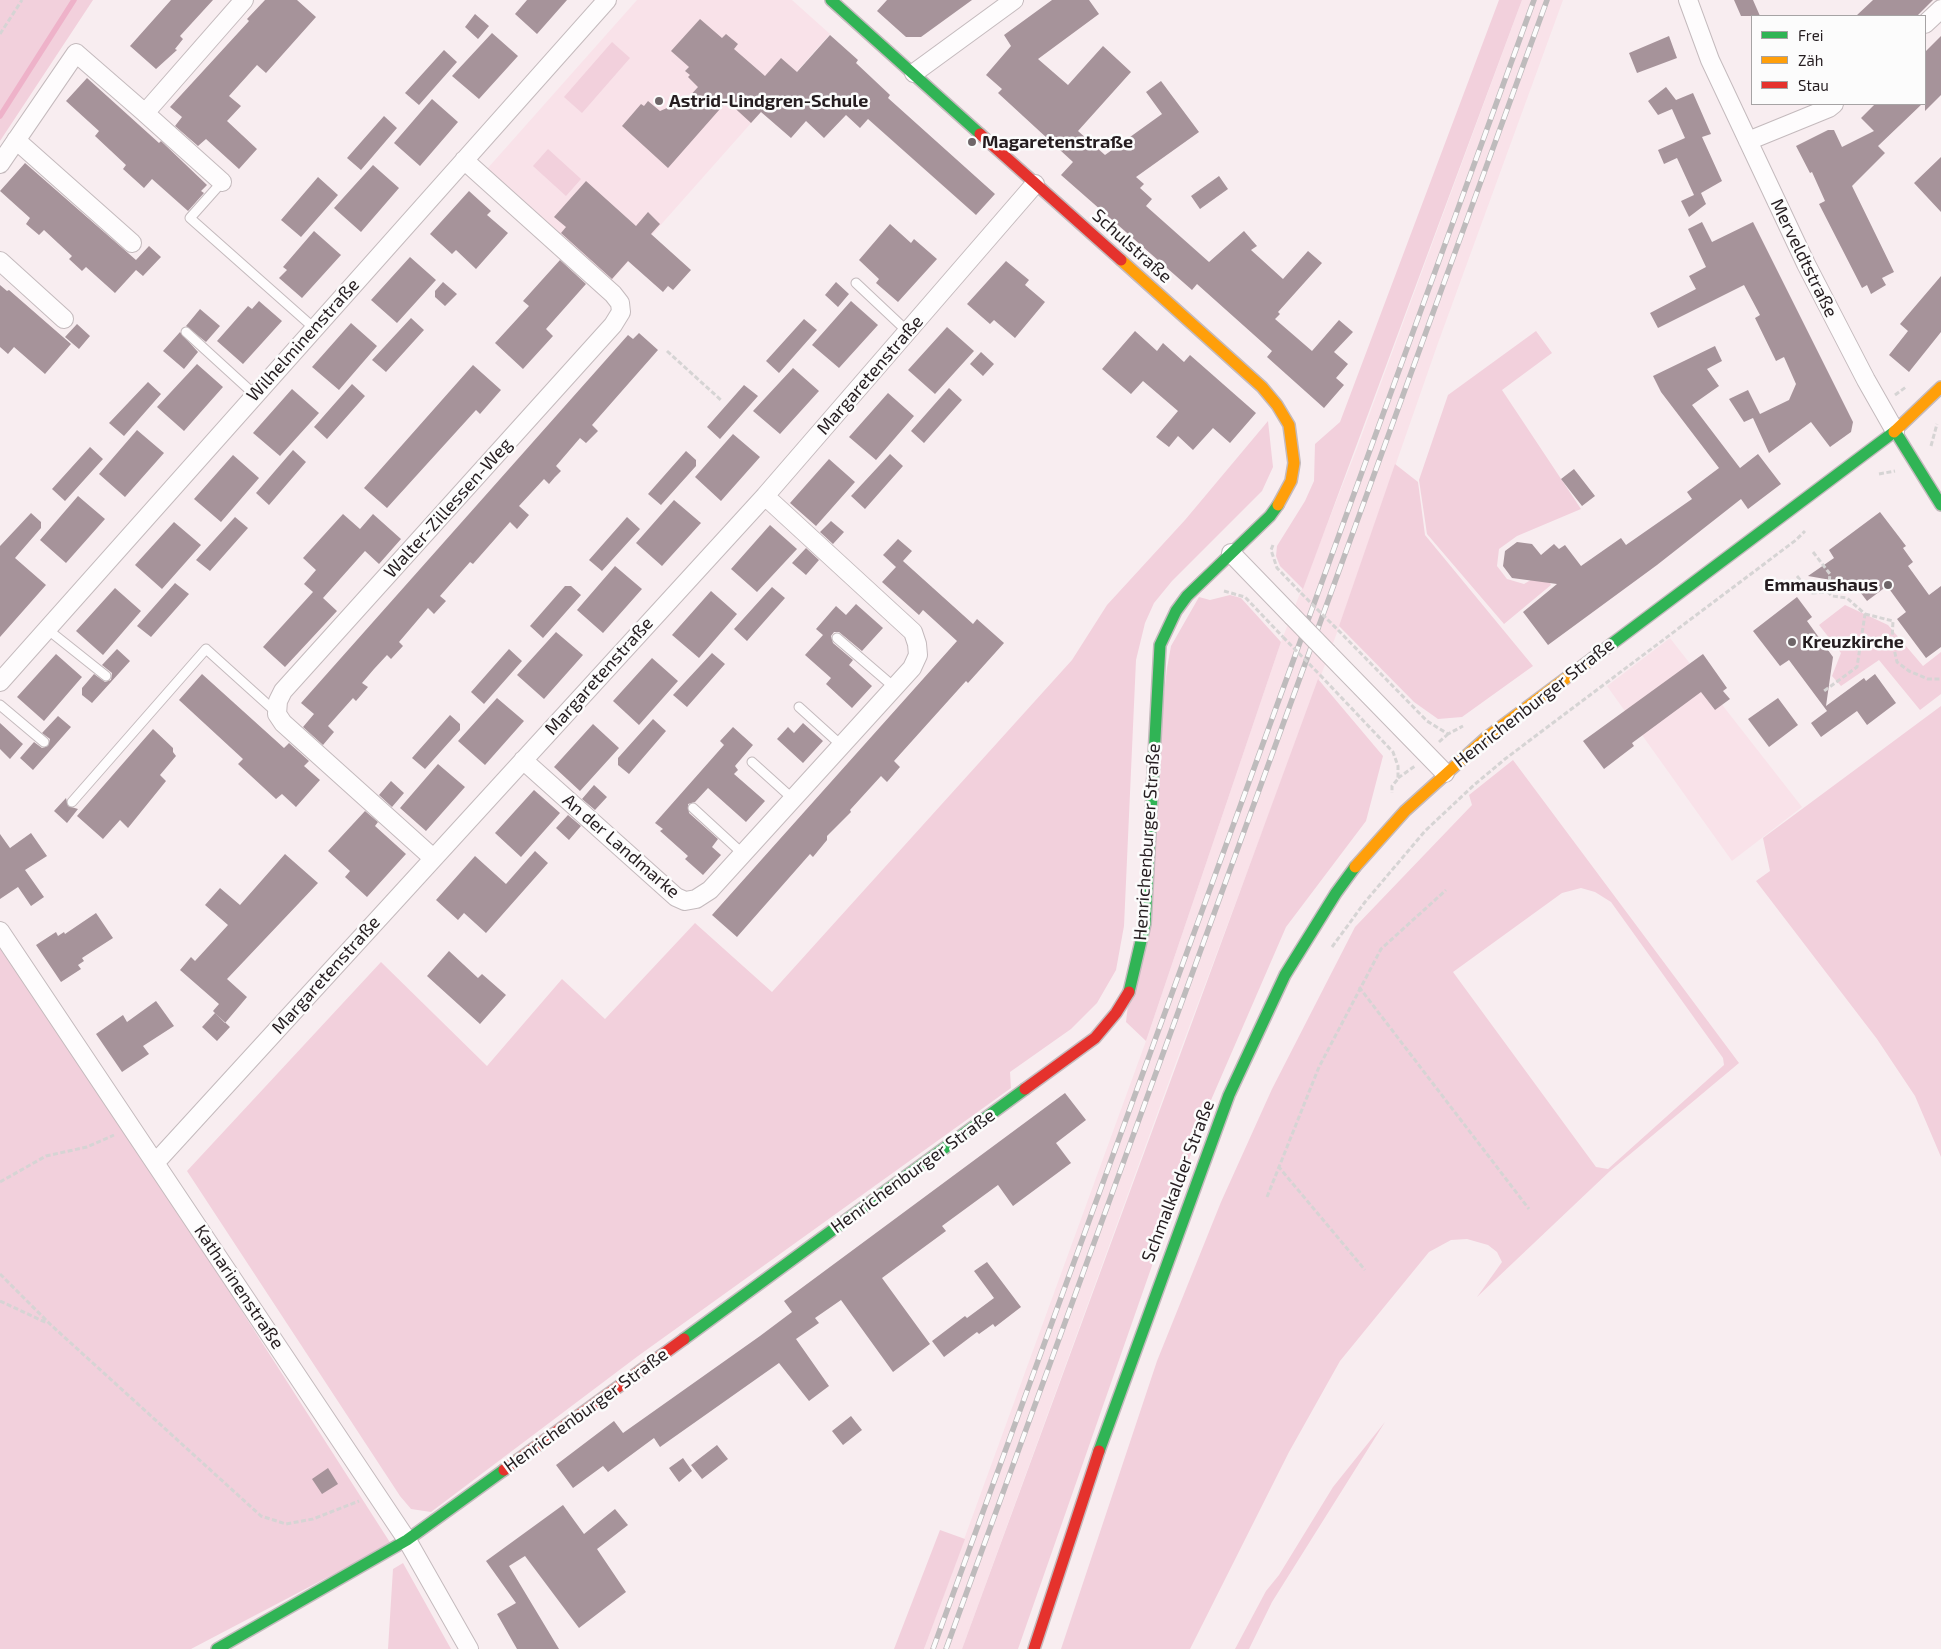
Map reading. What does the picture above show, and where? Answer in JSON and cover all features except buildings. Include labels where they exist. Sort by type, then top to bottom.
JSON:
[{"type":"street","points":[[145,113],[244,0]]},
{"type":"street","name":"Wilhelminenstraße","points":[[0,682],[607,0]]},
{"type":"street","name":"Schulstraße","points":[[831,0],[1262,387],[1277,405],[1289,425],[1293,443],[1294,463],[1290,481],[1284,496],[1270,516],[1231,553]]},
{"type":"street","points":[[914,73],[1014,0]]},
{"type":"street","name":"Merveldtstraße","points":[[1688,0],[1710,60],[1815,282],[1866,380],[1941,505]]},
{"type":"street","points":[[1926,23],[1941,9]]},
{"type":"street","points":[[0,164],[76,53],[222,182]]},
{"type":"street","points":[[1748,142],[1833,105]]},
{"type":"street","points":[[16,140],[132,243]]},
{"type":"street","name":"Walter-Zillessen-Weg","points":[[277,714],[278,701],[284,691],[613,325],[620,312],[620,303],[613,294],[464,160]]},
{"type":"street","name":"Margaretenstraße","points":[[156,1162],[764,496],[1035,184]]},
{"type":"street","points":[[0,261],[64,319]]},
{"type":"street","name":"Henrichenburger Straße","points":[[217,1649],[407,1540],[1094,1038],[1116,1013],[1129,993],[1135,976],[1145,924],[1157,669],[1160,645],[1176,611],[1187,596],[1231,553],[1445,773],[1518,713],[1895,431],[1941,388]]},
{"type":"street","name":"An der Landmarke","points":[[523,760],[676,897],[685,901],[696,899],[710,890],[743,854],[912,668],[918,655],[913,632],[764,496]]},
{"type":"street","points":[[277,714],[283,724],[433,858]]},
{"type":"street","name":"Schmalkalder Straße","points":[[1034,1649],[1103,1439],[1184,1212],[1229,1095],[1262,1021],[1284,975],[1336,893],[1361,860],[1405,811],[1445,773]]},
{"type":"street","name":"Katharinenstraße","points":[[0,931],[407,1540],[469,1649]]},
{"type":"lane","points":[[222,182],[190,218],[314,328]]},
{"type":"lane","points":[[856,283],[907,331]]},
{"type":"lane","points":[[186,332],[255,395]]},
{"type":"lane","points":[[47,628],[106,676]]},
{"type":"lane","points":[[837,638],[894,687]]},
{"type":"lane","points":[[72,802],[206,649],[277,714]]},
{"type":"lane","points":[[0,705],[44,742]]},
{"type":"lane","points":[[799,707],[841,745]]},
{"type":"lane","points":[[752,762],[793,799]]},
{"type":"lane","points":[[693,808],[743,854]]},
{"type":"path","points":[[0,34],[22,0]]},
{"type":"path","points":[[668,351],[722,402]]},
{"type":"path","points":[[1932,445],[1940,418]]},
{"type":"path","points":[[1870,478],[1892,473]]},
{"type":"path","points":[[1326,954],[1364,902],[1425,831],[1474,785],[1505,759],[1796,540],[1806,529]]},
{"type":"path","points":[[1812,552],[1830,574],[1828,592]]},
{"type":"path","points":[[1797,576],[1811,593],[1828,592],[1832,596],[1847,598],[1865,614],[1892,621],[1892,640],[1897,662],[1909,671],[1928,679],[1941,679]]},
{"type":"path","points":[[1218,594],[1226,591],[1245,597],[1393,752],[1398,766],[1398,779],[1392,786],[1392,795]]},
{"type":"path","points":[[1301,593],[1427,721],[1448,734],[1465,725]]},
{"type":"path","points":[[1824,692],[1857,667],[1865,614]]},
{"type":"path","points":[[1267,1197],[1319,1067],[1359,987],[1381,949],[1446,890]]},
{"type":"path","points":[[1359,987],[1529,1209]]},
{"type":"path","points":[[0,1182],[46,1156],[87,1147],[132,1126]]},
{"type":"path","points":[[1278,1166],[1366,1270]]},
{"type":"path","points":[[0,1274],[51,1324],[261,1516],[286,1524],[313,1519],[353,1505],[374,1492]]},
{"type":"path","points":[[0,1301],[51,1324]]},
{"type":"shaded area","points":[[0,0],[93,0],[0,141]]},
{"type":"shaded area","name":"Astrid-Lindgren-Schule","points":[[637,0],[792,0],[830,34],[611,281],[487,169]]},
{"type":"shaded area","points":[[1499,0],[1522,0],[1303,589],[1280,566],[1276,556],[1277,546],[1305,501],[1314,481],[1315,444],[1340,422]]},
{"type":"shaded area","points":[[1522,0],[1563,0],[1438,343],[1338,630],[1179,1054],[962,1649],[924,1649],[1146,1041],[1281,642],[1357,448]]},
{"type":"shaded area","points":[[612,42],[630,58],[582,113],[564,97]]},
{"type":"shaded area","points":[[548,149],[581,179],[566,196],[533,166]]},
{"type":"shaded area","points":[[1536,331],[1552,353],[1502,390],[1581,509],[1517,536],[1499,549],[1497,566],[1507,579],[1524,584],[1544,572],[1551,585],[1504,624],[1427,534],[1419,480],[1448,395]]},
{"type":"shaded area","points":[[1268,421],[1273,467],[1262,491],[1172,581],[1154,603],[1145,623],[1136,660],[1124,926],[1116,970],[1097,1003],[1071,1029],[1010,1072],[1011,1088],[638,1356],[431,1512],[411,1509],[400,1496],[187,1171],[381,962],[487,1066],[562,979],[605,1019],[695,923],[772,992],[1072,660],[1107,605],[1185,520]]},
{"type":"shaded area","points":[[1395,464],[1418,482],[1425,535],[1533,666],[1462,717],[1438,719],[1414,702],[1339,626]]},
{"type":"shaded area","points":[[1230,595],[1241,598],[1281,642],[1146,1041],[1126,1022],[1171,646],[1199,597],[1210,600]]},
{"type":"shaded area","points":[[1845,605],[1888,625],[1923,666],[1941,652],[1941,694],[1920,710],[1879,660],[1841,686],[1832,676],[1841,653],[1819,625]]},
{"type":"shaded area","points":[[1670,638],[1802,807],[1732,861],[1607,686]]},
{"type":"shaded area","points":[[1318,679],[1383,756],[1366,821],[1286,927],[1205,1114],[1018,1649],[962,1649]]},
{"type":"shaded area","points":[[1941,706],[1941,1157],[1915,1096],[1877,1039],[1756,881],[1770,871],[1763,838]]},
{"type":"shaded area","points":[[1513,760],[1739,1063],[1610,1171],[1477,1297],[1502,1262],[1497,1252],[1488,1245],[1467,1239],[1451,1240],[1429,1252],[1340,1361],[1289,1452],[1190,1649],[1061,1649],[1157,1361],[1221,1202],[1272,1089],[1355,927],[1472,805],[1469,795]],"holes":[[[1581,888],[1595,892],[1611,902],[1723,1058],[1724,1065],[1608,1169],[1596,1167],[1453,972],[1562,893]]]},
{"type":"shaded area","points":[[0,948],[149,1166],[391,1544],[191,1649],[0,1649]]},
{"type":"shaded area","points":[[1385,1422],[1272,1602],[1249,1649],[1235,1649],[1266,1591],[1279,1575],[1333,1487]]},
{"type":"shaded area","points":[[940,1530],[965,1539],[924,1649],[894,1649]]},
{"type":"shaded area","points":[[403,1563],[451,1649],[388,1649],[393,1569]]},
{"type":"waterway","points":[[0,116],[74,0]]},
{"type":"railway","points":[[933,1649],[1534,0]]},
{"type":"railway","points":[[946,1649],[1547,0]]},
{"type":"traffic: fast","points":[[831,0],[980,134]]},
{"type":"traffic: fast","points":[[1895,431],[1941,505]]},
{"type":"traffic: fast","points":[[1593,658],[1894,432]]},
{"type":"traffic: fast","points":[[1129,992],[1145,924],[1160,645],[1176,611],[1187,596],[1270,516],[1278,505]]},
{"type":"traffic: fast","points":[[1099,1451],[1229,1095],[1285,975],[1336,893],[1355,867]]},
{"type":"traffic: fast","points":[[684,1339],[1025,1089]]},
{"type":"traffic: fast","points":[[217,1649],[407,1540],[504,1470]]},
{"type":"traffic: slow","points":[[1121,260],[1262,387],[1277,405],[1289,425],[1294,463],[1291,481],[1278,505]]},
{"type":"traffic: slow","points":[[1894,432],[1941,387]]},
{"type":"traffic: slow","points":[[1355,867],[1405,811],[1487,737],[1593,658]]},
{"type":"traffic: jam","points":[[980,134],[1121,260]]},
{"type":"traffic: jam","points":[[1025,1089],[1095,1038],[1116,1013],[1129,992]]},
{"type":"traffic: jam","points":[[504,1470],[684,1339]]},
{"type":"traffic: jam","points":[[1034,1649],[1099,1451]]},
{"type":"place","name":"Astrid-Lindgren-Schule","points":[[659,101]]},
{"type":"place","name":"Magaretenstraße","points":[[972,142]]},
{"type":"place","name":"Emmaushaus","points":[[1888,585]]},
{"type":"place","name":"Kreuzkirche","points":[[1792,642]]}]
